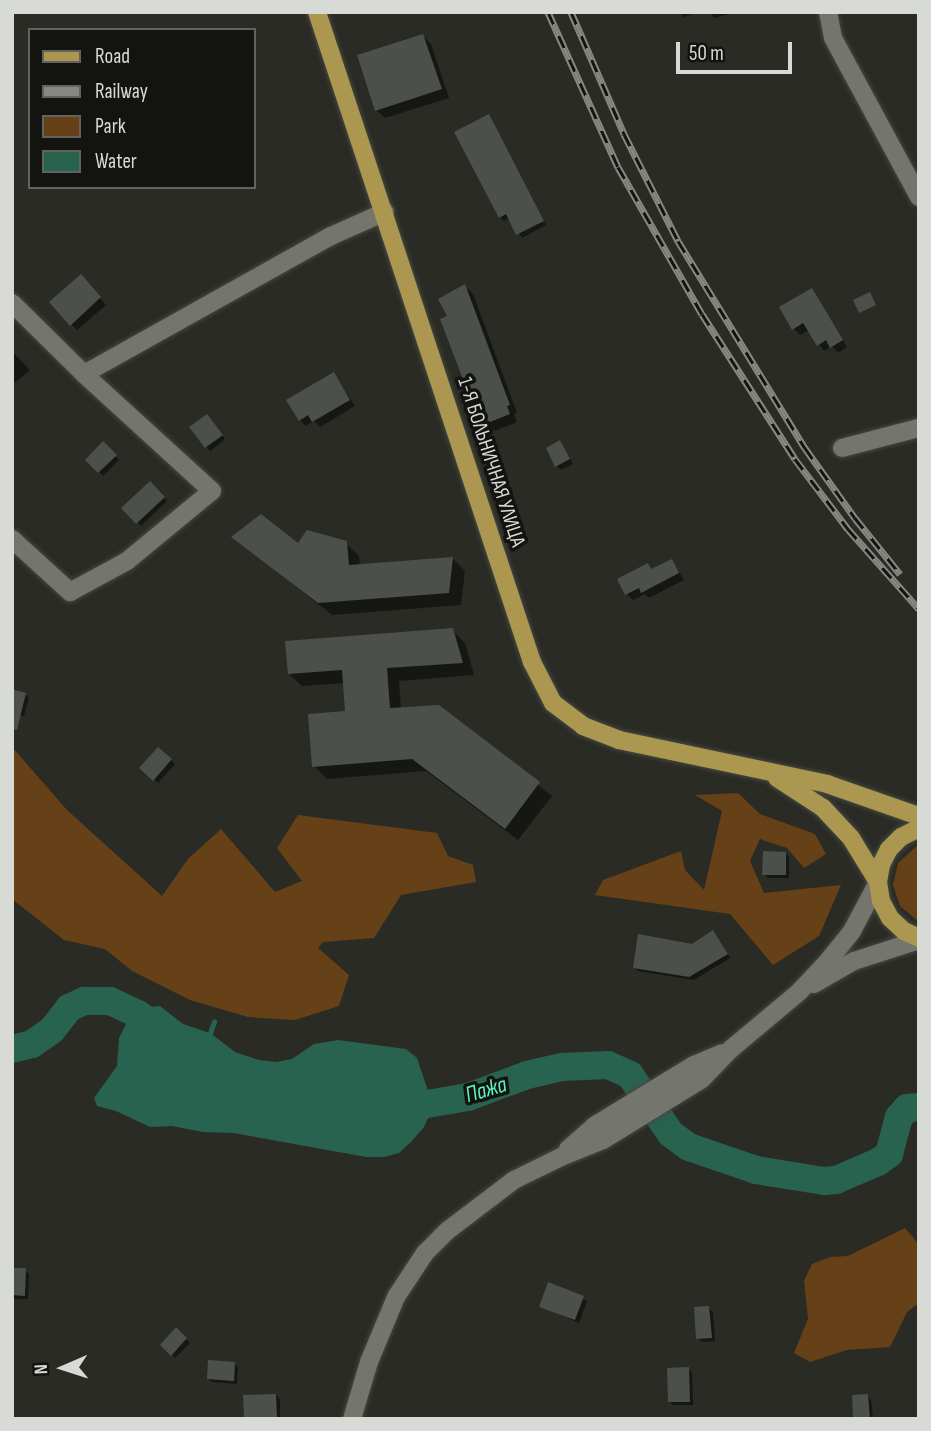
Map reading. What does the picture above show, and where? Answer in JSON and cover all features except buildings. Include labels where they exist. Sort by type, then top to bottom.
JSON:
[{"type":"main road","name":"1-Я БОЛЬНИЧНАЯ УЛИЦА","points":[[317,12],[532,662],[553,703],[583,726],[618,740],[827,784],[919,816]]},
{"type":"main road","points":[[771,774],[823,807],[851,838],[878,881]]},
{"type":"main road","points":[[919,828],[901,837],[889,849],[881,865],[878,881],[881,901],[890,918],[904,931],[919,939]]},
{"type":"street","points":[[828,12],[833,38],[919,197]]},
{"type":"street","points":[[84,374],[331,236],[385,212]]},
{"type":"street","points":[[12,303],[84,374],[212,491],[127,561],[70,592],[12,538]]},
{"type":"street","points":[[842,448],[919,428]]},
{"type":"street","points":[[352,1419],[381,1330],[396,1297],[425,1252],[475,1207],[514,1180],[561,1157],[731,1049],[799,992],[852,931],[878,881]]},
{"type":"street","points":[[799,992],[854,961],[919,939]]},
{"type":"green space","points":[[12,747],[67,810],[162,896],[188,859],[221,829],[275,892],[302,881],[277,848],[298,815],[437,833],[448,856],[473,865],[476,882],[401,895],[374,938],[323,942],[318,948],[349,975],[339,1006],[295,1020],[248,1017],[190,1000],[132,971],[105,949],[64,940],[12,899]]},
{"type":"green space","points":[[738,793],[760,814],[815,834],[826,854],[804,868],[787,848],[760,839],[750,861],[764,893],[841,885],[819,936],[773,965],[730,914],[595,895],[603,880],[681,851],[685,870],[704,890],[722,811],[695,795]]},
{"type":"green space","points":[[919,844],[919,922],[900,906],[893,885],[898,863]]},
{"type":"green space","points":[[905,1228],[916,1241],[919,1250],[919,1303],[907,1312],[890,1347],[847,1350],[810,1362],[794,1353],[808,1319],[804,1281],[812,1264],[830,1257],[848,1256]]},
{"type":"water","points":[[160,1006],[183,1024],[210,1033],[235,1052],[259,1060],[276,1062],[292,1059],[314,1044],[338,1040],[406,1049],[417,1058],[432,1103],[431,1111],[424,1127],[399,1153],[384,1157],[366,1157],[234,1133],[203,1132],[172,1126],[150,1127],[116,1111],[97,1106],[94,1098],[117,1066],[119,1038],[126,1024],[149,1007]]},
{"type":"waterway","name":"Пажа","points":[[12,1049],[32,1044],[52,1030],[69,1008],[84,1001],[110,1001],[138,1014],[168,1034]]},
{"type":"waterway","points":[[210,1033],[214,1022]]},
{"type":"waterway","name":"Пажа","points":[[394,1107],[404,1108],[468,1097],[527,1075],[562,1067],[608,1065],[630,1075],[671,1134],[689,1147],[756,1170],[824,1181],[836,1180],[878,1162],[889,1154],[899,1117],[907,1108],[919,1107]]},
{"type":"railway","points":[[548,12],[618,167],[702,314],[795,459],[848,529],[919,609]]},
{"type":"railway","points":[[571,12],[624,134],[678,241],[805,448],[855,518],[900,574]]}]
